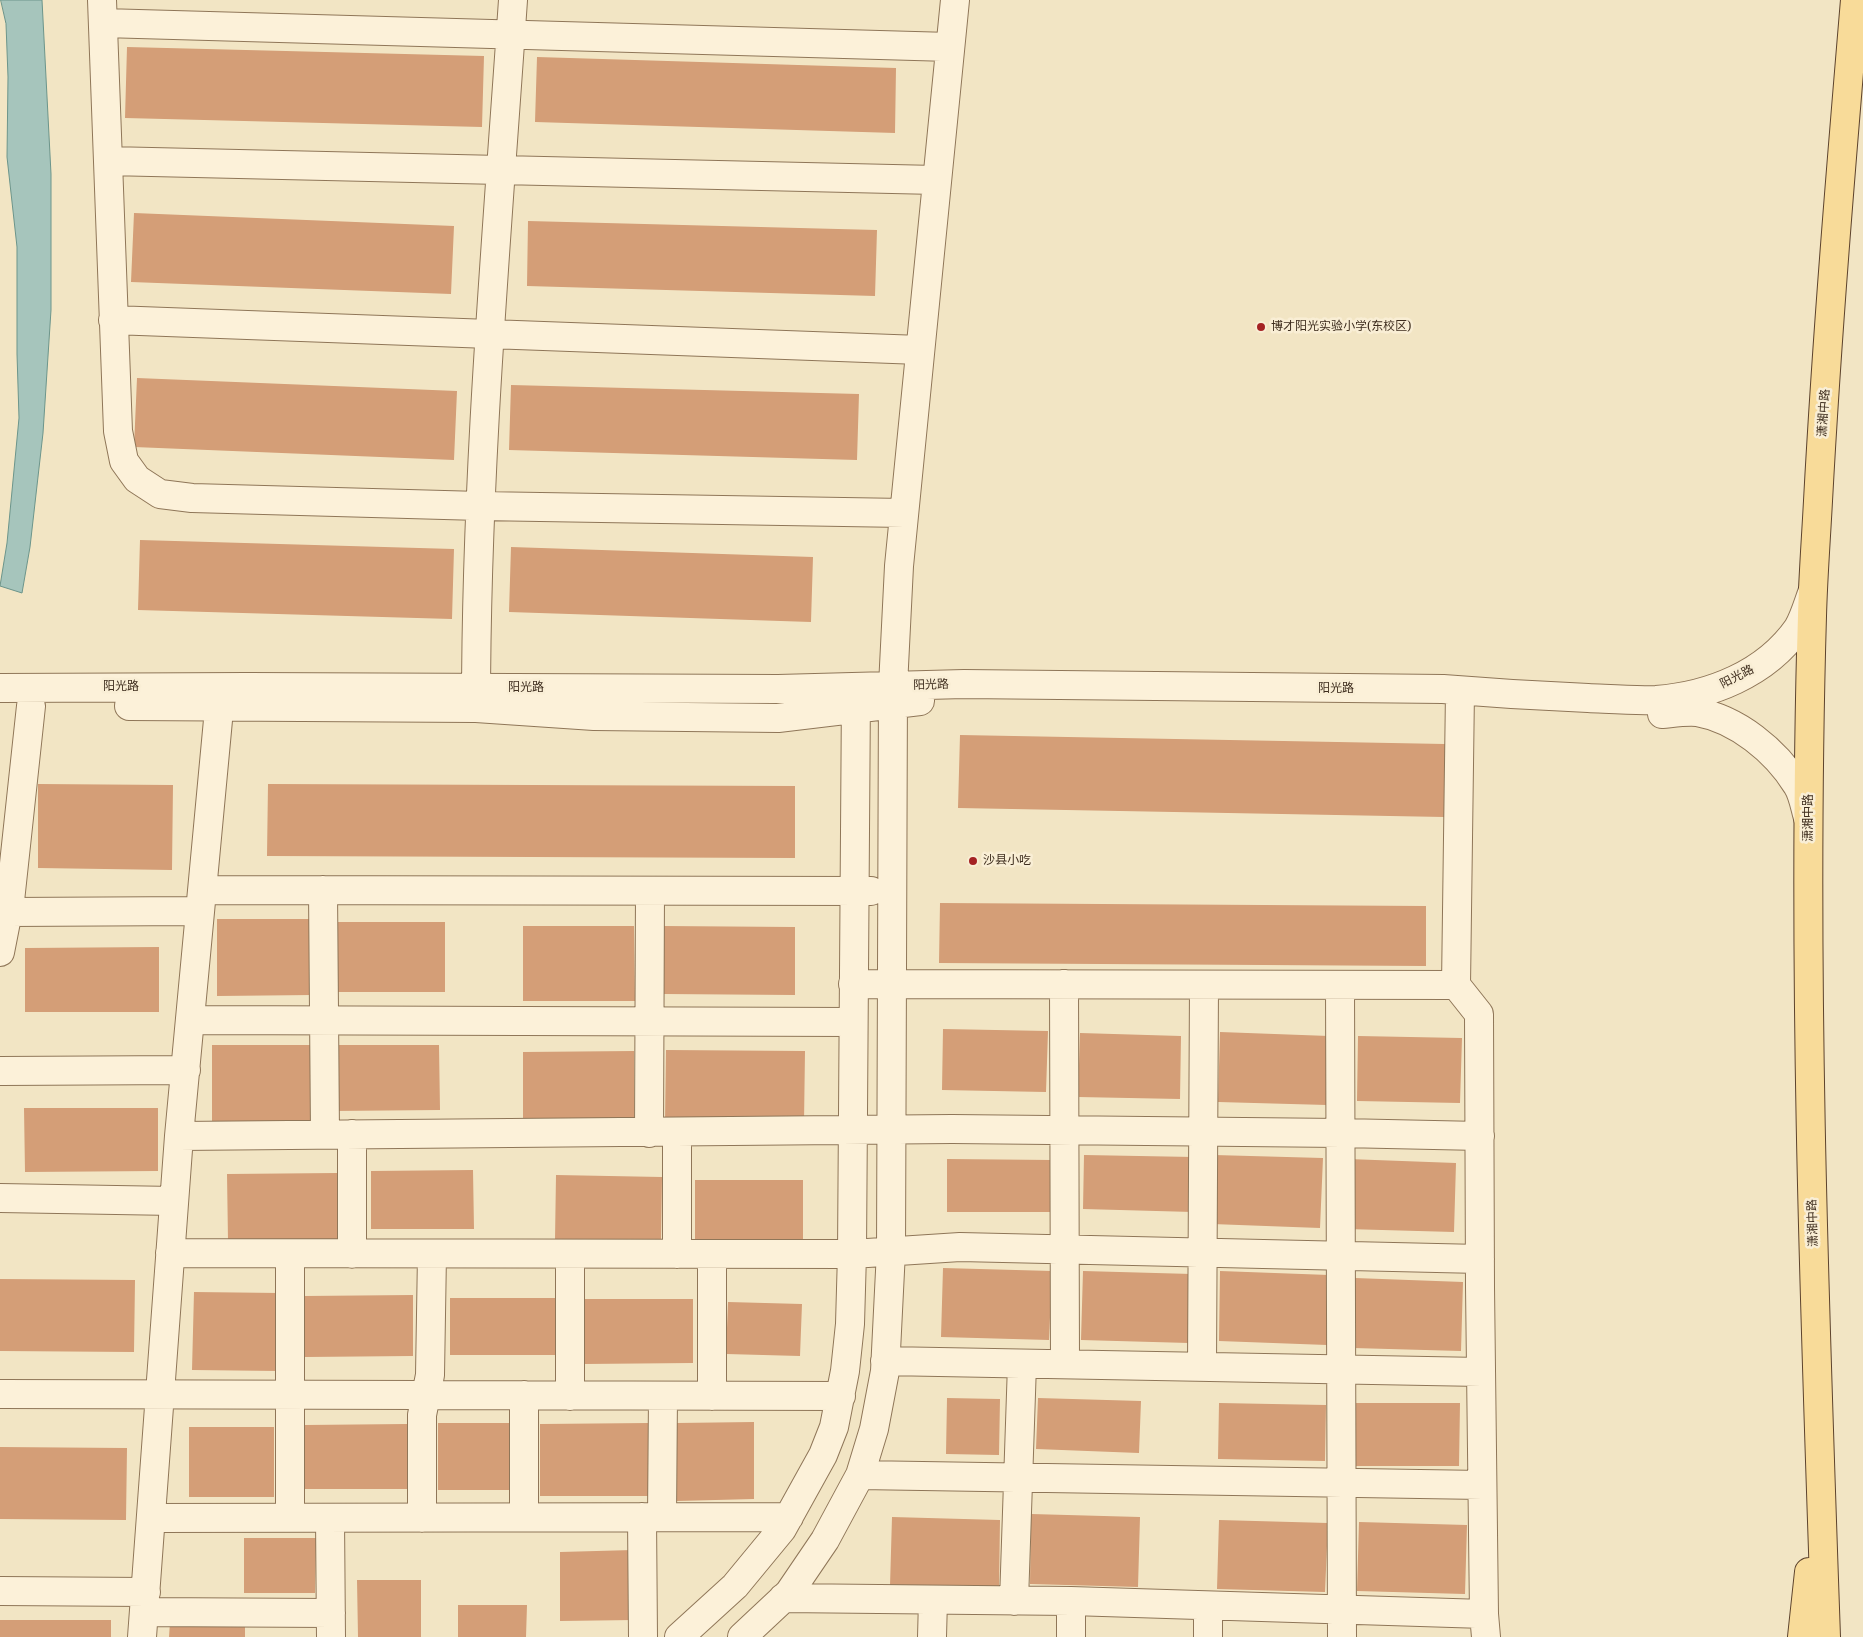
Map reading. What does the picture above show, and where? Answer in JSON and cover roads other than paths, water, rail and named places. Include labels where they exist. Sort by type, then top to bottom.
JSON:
[{"type":"main road","name":"潇湘中路","points":[[1826,1637],[1811,1136],[1809,819],[1814,589],[1822,431],[1855,0]]},
{"type":"main road","points":[[1802,1637],[1820,1469]]},
{"type":"street","points":[[476,698],[480,506],[489,334],[513,0]]},
{"type":"street","points":[[742,1637],[789,1593],[825,1540],[860,1475],[874,1429],[885,1361],[891,1251],[893,695],[899,566],[955,0]]},
{"type":"street","points":[[904,514],[480,506],[192,498],[160,494],[136,479],[124,461],[118,431],[103,12],[511,34],[950,47]]},
{"type":"street","points":[[108,161],[936,180]]},
{"type":"street","points":[[113,320],[920,350]]},
{"type":"street","name":"阳光路","points":[[0,688],[220,697],[476,698],[778,689],[855,698],[893,695],[964,684],[1460,698],[1507,695],[1655,700],[1690,696],[1721,687],[1744,676],[1783,647],[1798,627],[1814,589]]},
{"type":"street","points":[[144,1614],[179,1136],[220,697]]},
{"type":"street","name":"阳光路","points":[[0,706],[220,697]]},
{"type":"street","points":[[679,1637],[735,1586],[782,1529],[823,1456],[834,1427],[840,1396],[850,1324],[852,1254],[855,698]]},
{"type":"street","points":[[784,1598],[1071,1601],[1342,1610],[1485,1626],[1482,1485],[1479,1014],[1456,986],[1460,698]]},
{"type":"street","name":"阳光路","points":[[1460,698],[1506,709],[1655,714],[1696,712],[1732,723],[1760,743],[1782,766],[1798,786],[1809,819]]},
{"type":"street","points":[[0,952],[8,912],[18,833],[31,706]]},
{"type":"street","points":[[8,912],[323,890],[892,890]]},
{"type":"street","points":[[323,890],[324,1134]]},
{"type":"street","points":[[649,1133],[650,890]]},
{"type":"street","points":[[854,984],[1456,986]]},
{"type":"street","points":[[1064,984],[1065,1364]]},
{"type":"street","points":[[1202,1367],[1204,985]]},
{"type":"street","points":[[1340,985],[1342,1637]]},
{"type":"street","points":[[190,1020],[853,1022]]},
{"type":"street","points":[[0,1071],[186,1070]]},
{"type":"street","points":[[179,1136],[1064,1131],[1480,1136]]},
{"type":"street","points":[[677,1133],[677,1254]]},
{"type":"street","points":[[352,1134],[352,1254]]},
{"type":"street","points":[[0,1198],[174,1201]]},
{"type":"street","points":[[170,1253],[852,1254],[960,1247],[1202,1251],[1480,1259]]},
{"type":"street","points":[[290,1254],[290,1518]]},
{"type":"street","points":[[422,1518],[422,1415],[430,1375],[432,1254]]},
{"type":"street","points":[[570,1254],[570,1396]]},
{"type":"street","points":[[712,1254],[712,1396]]},
{"type":"street","points":[[885,1361],[1481,1372]]},
{"type":"street","points":[[1014,1601],[1022,1364]]},
{"type":"street","points":[[0,1394],[161,1396],[426,1394],[840,1396]]},
{"type":"street","points":[[524,1395],[524,1517]]},
{"type":"street","points":[[643,1637],[663,1396]]},
{"type":"street","points":[[860,1475],[1482,1485]]},
{"type":"street","points":[[152,1518],[789,1517]]},
{"type":"street","points":[[0,1591],[144,1614],[331,1625],[330,1518]]},
{"type":"street","points":[[932,1600],[932,1637]]},
{"type":"street","points":[[1071,1601],[1071,1637]]},
{"type":"street","points":[[1208,1606],[1208,1637]]},
{"type":"water","points":[[1,0],[42,0],[51,174],[51,310],[43,433],[30,547],[22,593],[0,586],[7,543],[19,418],[17,247],[7,157],[8,77],[6,24]]},
{"type":"place","name":"博才阳光实验小学(东校区)","points":[[1261,327]]},
{"type":"place","name":"沙县小吃","points":[[973,861]]}]
